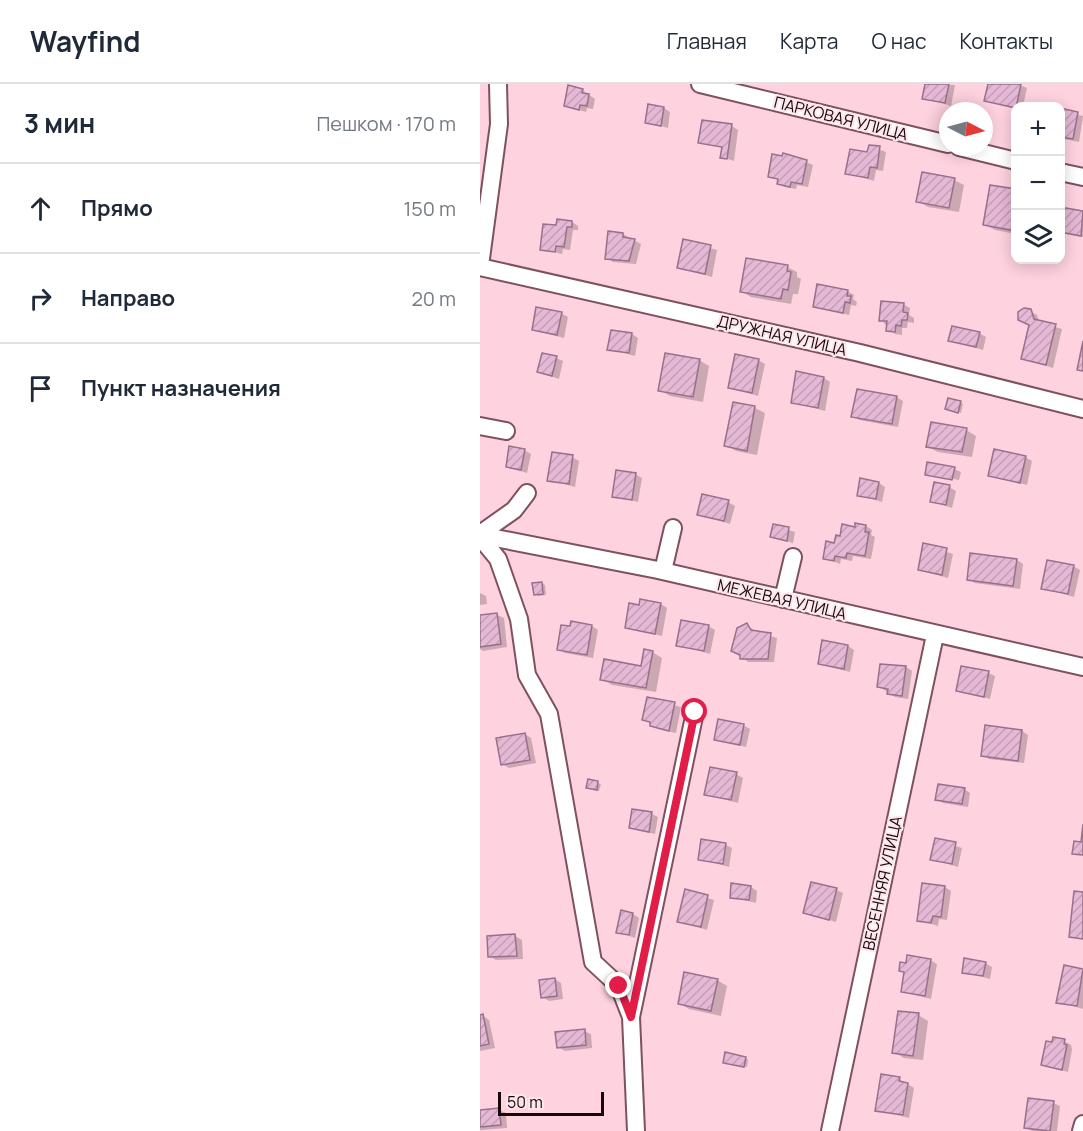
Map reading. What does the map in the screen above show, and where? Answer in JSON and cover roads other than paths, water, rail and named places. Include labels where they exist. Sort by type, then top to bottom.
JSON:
[{"type":"street","points":[[480,267],[499,124],[498,84]]},
{"type":"street","name":"ПАРКОВАЯ УЛИЦА","points":[[700,84],[939,142]]},
{"type":"street","points":[[993,155],[1011,160]]},
{"type":"street","points":[[1065,173],[1083,177]]},
{"type":"street","name":"ДРУЖНАЯ УЛИЦА","points":[[480,267],[860,353],[1083,409]]},
{"type":"street","points":[[480,426],[506,431]]},
{"type":"street","points":[[527,493],[514,510],[480,535],[498,559],[519,619],[527,675],[549,714],[593,962],[619,986],[631,1017]]},
{"type":"street","points":[[663,571],[673,528]]},
{"type":"street","name":"МЕЖЕВАЯ УЛИЦА","points":[[480,535],[663,571],[1083,667]]},
{"type":"street","points":[[783,599],[793,557]]},
{"type":"street","name":"ВЕСЕННЯЯ УЛИЦА","points":[[830,1131],[935,635]]},
{"type":"street","points":[[636,1131],[631,1017],[695,712]]},
{"type":"street","points":[[1081,1131],[1083,1124]]}]
